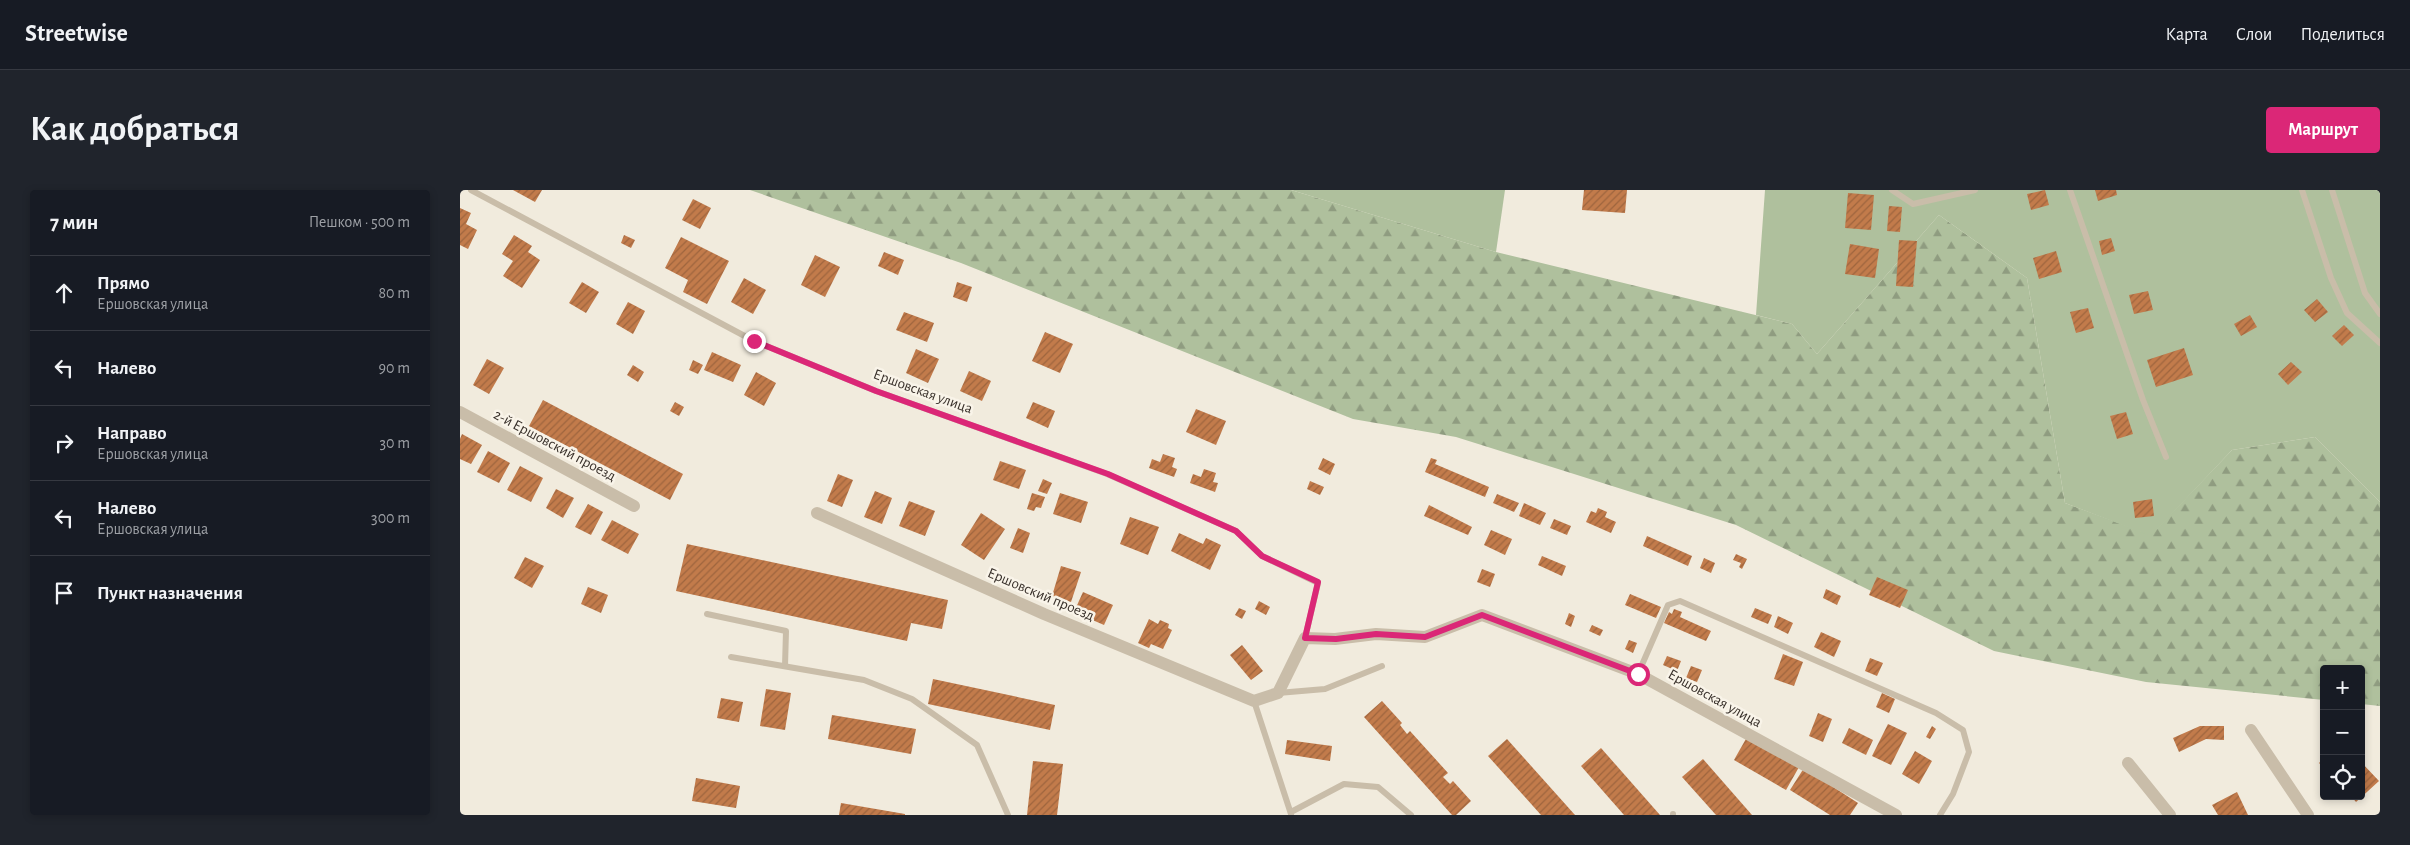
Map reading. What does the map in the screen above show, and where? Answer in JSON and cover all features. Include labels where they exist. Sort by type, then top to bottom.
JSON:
[{"type":"street","name":"2-й Ершовский проезд","points":[[460,412],[634,506]]},
{"type":"street","name":"Ершовский проезд","points":[[817,513],[1044,614],[1254,701]]},
{"type":"street","name":"Ершовская улица","points":[[1305,638],[1336,639],[1376,634],[1425,637],[1482,615],[1638,674],[1896,815]]},
{"type":"street","points":[[1254,701],[1278,693],[1305,638]]},
{"type":"street","points":[[2251,730],[2308,815]]},
{"type":"street","points":[[2128,763],[2170,815]]},
{"type":"lane","name":"Ершовская улица","points":[[471,190],[754,341],[876,391],[1108,474],[1236,531],[1262,556],[1318,582],[1305,638]]},
{"type":"lane","points":[[1892,190],[1913,204],[1975,190]]},
{"type":"lane","points":[[2070,190],[2143,400],[2166,457]]},
{"type":"lane","points":[[2302,190],[2331,278],[2347,313],[2380,344]]},
{"type":"lane","points":[[2332,190],[2365,293],[2380,314]]},
{"type":"lane","points":[[1638,674],[1668,605],[1680,601],[1936,713],[1963,730],[1969,752],[1953,794],[1940,815]]},
{"type":"lane","points":[[707,614],[786,631],[785,666]]},
{"type":"lane","points":[[731,657],[864,680],[912,699],[977,746],[1008,815]]},
{"type":"lane","points":[[1278,693],[1325,689],[1382,666]]},
{"type":"lane","points":[[1254,701],[1279,782],[1291,813],[1344,784],[1378,786],[1411,815]]},
{"type":"green space","points":[[750,190],[1291,190],[1496,252],[1792,324],[1817,354],[1939,215],[2027,278],[2065,503],[2151,535],[2232,450],[2315,437],[2380,502],[2380,706],[2365,704],[2365,665],[2320,665],[2320,700],[2146,682],[1994,651],[1736,525],[1456,437],[1353,419],[961,263]]},
{"type":"green space","points":[[1291,190],[1505,190],[1496,252]]},
{"type":"green space","points":[[1765,190],[2380,190],[2380,502],[2315,437],[2232,450],[2151,536],[2065,503],[2027,278],[1939,215],[1817,354],[1792,324],[1756,315]]},
{"type":"building","points":[[513,190],[542,190],[535,202]]},
{"type":"building","points":[[1584,190],[1627,190],[1625,213],[1582,210]]},
{"type":"building","points":[[2045,190],[2049,205],[2031,210],[2027,194]]},
{"type":"building","points":[[2095,190],[2116,190],[2117,195],[2098,201]]},
{"type":"building","points":[[1848,193],[1874,195],[1871,230],[1845,228]]},
{"type":"building","points":[[693,199],[711,208],[700,229],[682,220]]},
{"type":"building","points":[[1889,206],[1902,207],[1900,232],[1887,231]]},
{"type":"building","points":[[460,208],[471,213],[466,224],[477,230],[468,249],[460,245]]},
{"type":"building","points":[[514,235],[532,246],[528,252],[540,260],[522,288],[503,276],[513,261],[502,254]]},
{"type":"building","points":[[624,235],[635,240],[631,248],[621,243]]},
{"type":"building","points":[[681,237],[729,261],[707,304],[683,292],[688,280],[665,268]]},
{"type":"building","points":[[2111,238],[2115,251],[2102,255],[2099,241]]},
{"type":"building","points":[[1899,240],[1917,241],[1913,287],[1896,286]]},
{"type":"building","points":[[1850,244],[1879,249],[1875,278],[1845,274]]},
{"type":"building","points":[[2056,251],[2062,272],[2039,279],[2033,258]]},
{"type":"building","points":[[884,252],[904,260],[898,275],[878,266]]},
{"type":"building","points":[[815,255],[840,267],[825,297],[801,285]]},
{"type":"building","points":[[744,278],[766,290],[753,314],[731,302]]},
{"type":"building","points":[[582,282],[599,292],[586,313],[569,303]]},
{"type":"building","points":[[957,282],[972,287],[967,302],[953,297]]},
{"type":"building","points":[[2148,291],[2153,310],[2134,314],[2129,295]]},
{"type":"building","points":[[2317,299],[2328,312],[2315,322],[2304,310]]},
{"type":"building","points":[[628,302],[645,311],[633,334],[616,324]]},
{"type":"building","points":[[2088,308],[2094,328],[2076,333],[2070,312]]},
{"type":"building","points":[[904,312],[934,323],[927,342],[896,330]]},
{"type":"building","points":[[2250,315],[2257,327],[2241,336],[2234,324]]},
{"type":"building","points":[[2344,325],[2354,335],[2342,346],[2332,336]]},
{"type":"building","points":[[1045,332],[1073,344],[1060,373],[1032,361]]},
{"type":"building","points":[[2184,348],[2193,375],[2156,387],[2147,360]]},
{"type":"building","points":[[916,349],[939,359],[928,383],[906,373]]},
{"type":"building","points":[[712,352],[741,365],[733,382],[704,370]]},
{"type":"building","points":[[487,359],[504,368],[489,394],[473,385]]},
{"type":"building","points":[[693,360],[703,365],[698,374],[689,370]]},
{"type":"building","points":[[2291,362],[2302,372],[2288,385],[2278,374]]},
{"type":"building","points":[[633,365],[644,372],[638,382],[627,375]]},
{"type":"building","points":[[969,371],[991,381],[982,401],[960,391]]},
{"type":"building","points":[[756,372],[776,383],[764,406],[744,395]]},
{"type":"building","points":[[543,400],[683,474],[670,500],[529,426]]},
{"type":"building","points":[[675,402],[684,407],[679,416],[670,411]]},
{"type":"building","points":[[1033,402],[1055,411],[1048,428],[1026,418]]},
{"type":"building","points":[[1196,409],[1226,421],[1216,445],[1186,432]]},
{"type":"building","points":[[2126,412],[2133,434],[2117,439],[2110,416]]},
{"type":"building","points":[[462,434],[482,445],[471,464],[460,459],[460,439]]},
{"type":"building","points":[[488,451],[510,463],[499,483],[477,472]]},
{"type":"building","points":[[1163,454],[1175,458],[1172,467],[1177,469],[1174,477],[1149,468],[1152,459],[1160,462]]},
{"type":"building","points":[[1323,458],[1335,464],[1330,475],[1318,469]]},
{"type":"building","points":[[1431,458],[1437,460],[1435,464],[1489,487],[1485,497],[1425,472]]},
{"type":"building","points":[[1000,461],[1026,470],[1019,489],[993,480]]},
{"type":"building","points":[[520,466],[543,478],[531,502],[507,490]]},
{"type":"building","points":[[1204,469],[1216,473],[1213,482],[1218,483],[1215,492],[1190,483],[1193,474],[1201,477]]},
{"type":"building","points":[[838,474],[853,480],[842,507],[827,501]]},
{"type":"building","points":[[1043,479],[1052,483],[1047,494],[1038,491]]},
{"type":"building","points":[[1310,481],[1324,487],[1320,495],[1307,489]]},
{"type":"building","points":[[556,489],[574,498],[563,518],[546,508]]},
{"type":"building","points":[[875,491],[892,498],[882,524],[864,517]]},
{"type":"building","points":[[1032,493],[1045,497],[1041,508],[1036,507],[1034,511],[1027,509]]},
{"type":"building","points":[[1060,493],[1088,502],[1081,523],[1053,514]]},
{"type":"building","points":[[1497,494],[1519,503],[1514,512],[1493,503]]},
{"type":"building","points":[[2152,499],[2154,516],[2135,518],[2133,502]]},
{"type":"building","points":[[909,501],[935,511],[925,536],[899,526]]},
{"type":"building","points":[[1524,503],[1546,513],[1540,525],[1519,516]]},
{"type":"building","points":[[588,504],[603,512],[591,535],[575,527]]},
{"type":"building","points":[[1429,505],[1472,527],[1468,535],[1424,516]]},
{"type":"building","points":[[1598,508],[1607,512],[1605,517],[1616,522],[1611,533],[1586,522],[1591,511],[1596,513]]},
{"type":"building","points":[[981,513],[1005,529],[984,560],[961,545]]},
{"type":"building","points":[[1130,517],[1159,527],[1148,555],[1120,544]]},
{"type":"building","points":[[1554,519],[1571,526],[1567,535],[1550,528]]},
{"type":"building","points":[[612,520],[639,534],[628,554],[601,540]]},
{"type":"building","points":[[1018,528],[1030,533],[1023,553],[1010,548]]},
{"type":"building","points":[[1491,530],[1512,539],[1505,555],[1484,545]]},
{"type":"building","points":[[1179,533],[1203,544],[1206,538],[1221,545],[1210,570],[1171,551]]},
{"type":"building","points":[[1647,536],[1692,556],[1688,566],[1643,546]]},
{"type":"building","points":[[687,544],[948,600],[942,629],[911,623],[907,641],[676,591]]},
{"type":"building","points":[[1736,554],[1747,559],[1742,569],[1739,567],[1741,563],[1733,560]]},
{"type":"building","points":[[1542,556],[1566,566],[1562,576],[1538,565]]},
{"type":"building","points":[[525,557],[544,566],[532,588],[514,578]]},
{"type":"building","points":[[1704,558],[1715,563],[1711,573],[1700,568]]},
{"type":"building","points":[[1061,566],[1081,572],[1071,602],[1052,596]]},
{"type":"building","points":[[1482,569],[1495,574],[1490,587],[1477,582]]},
{"type":"building","points":[[1877,577],[1908,590],[1900,608],[1869,595]]},
{"type":"building","points":[[588,587],[608,595],[601,613],[581,604]]},
{"type":"building","points":[[1826,589],[1841,596],[1837,605],[1823,598]]},
{"type":"building","points":[[1083,592],[1113,605],[1104,625],[1074,612]]},
{"type":"building","points":[[1630,594],[1661,607],[1656,618],[1625,605]]},
{"type":"building","points":[[1259,601],[1270,607],[1266,615],[1255,609]]},
{"type":"building","points":[[1239,608],[1246,611],[1242,619],[1235,615]]},
{"type":"building","points":[[1755,608],[1772,615],[1768,624],[1751,617]]},
{"type":"building","points":[[1674,609],[1682,612],[1680,617],[1711,631],[1706,641],[1664,623],[1669,612],[1672,614]]},
{"type":"building","points":[[1569,613],[1575,616],[1571,627],[1565,624]]},
{"type":"building","points":[[1778,616],[1793,623],[1788,634],[1774,627]]},
{"type":"building","points":[[1149,619],[1158,624],[1160,620],[1169,624],[1168,628],[1172,630],[1163,649],[1151,644],[1149,648],[1138,643]]},
{"type":"building","points":[[1592,625],[1603,630],[1600,636],[1589,631]]},
{"type":"building","points":[[1821,632],[1841,641],[1834,657],[1814,647]]},
{"type":"building","points":[[1629,640],[1637,643],[1633,653],[1625,649]]},
{"type":"building","points":[[1242,645],[1263,671],[1251,680],[1230,655]]},
{"type":"building","points":[[1783,654],[1803,662],[1794,686],[1774,679]]},
{"type":"building","points":[[1667,656],[1681,661],[1677,671],[1663,665]]},
{"type":"building","points":[[1870,658],[1883,663],[1877,676],[1865,671]]},
{"type":"building","points":[[1691,666],[1702,670],[1697,682],[1686,678]]},
{"type":"building","points":[[933,679],[1055,705],[1050,730],[928,704]]},
{"type":"building","points":[[766,689],[791,693],[785,730],[760,726]]},
{"type":"building","points":[[1882,693],[1895,699],[1889,713],[1876,707]]},
{"type":"building","points":[[721,698],[743,702],[739,722],[717,718]]},
{"type":"building","points":[[1382,701],[1402,723],[1400,725],[1407,734],[1410,731],[1448,773],[1443,777],[1450,784],[1453,781],[1471,801],[1456,815],[1452,815],[1364,717]]},
{"type":"building","points":[[1818,713],[1832,719],[1823,742],[1809,736]]},
{"type":"building","points":[[832,715],[916,729],[911,754],[828,739]]},
{"type":"building","points":[[1888,724],[1907,733],[1891,765],[1872,756]]},
{"type":"building","points":[[1932,726],[1936,729],[1930,739],[1926,737]]},
{"type":"building","points":[[2200,726],[2224,726],[2224,740],[2206,739],[2179,752],[2173,738]]},
{"type":"building","points":[[1849,728],[1873,740],[1866,755],[1842,743]]},
{"type":"building","points":[[1747,737],[1799,767],[1786,790],[1734,760]]},
{"type":"building","points":[[1507,739],[1575,815],[1541,815],[1488,756]]},
{"type":"building","points":[[1287,740],[1332,746],[1330,761],[1285,754]]},
{"type":"building","points":[[1601,748],[1660,815],[1624,815],[1581,766]]},
{"type":"building","points":[[1915,751],[1932,761],[1919,784],[1902,774]]},
{"type":"building","points":[[1703,759],[1752,815],[1716,815],[1682,777]]},
{"type":"building","points":[[1033,761],[1063,764],[1057,815],[1027,815]]},
{"type":"building","points":[[2365,766],[2379,781],[2365,794]]},
{"type":"building","points":[[1804,768],[1858,803],[1850,815],[1830,815],[1790,790]]},
{"type":"building","points":[[696,778],[740,786],[736,808],[692,801]]},
{"type":"building","points":[[2237,792],[2248,815],[2218,815],[2212,805]]},
{"type":"building","points":[[841,803],[905,814],[905,815],[839,815]]},
{"type":"route","points":[[754,341],[876,391],[1108,474],[1236,531],[1262,556],[1318,582],[1305,638],[1336,639],[1376,634],[1425,637],[1482,615],[1638,674]]}]
